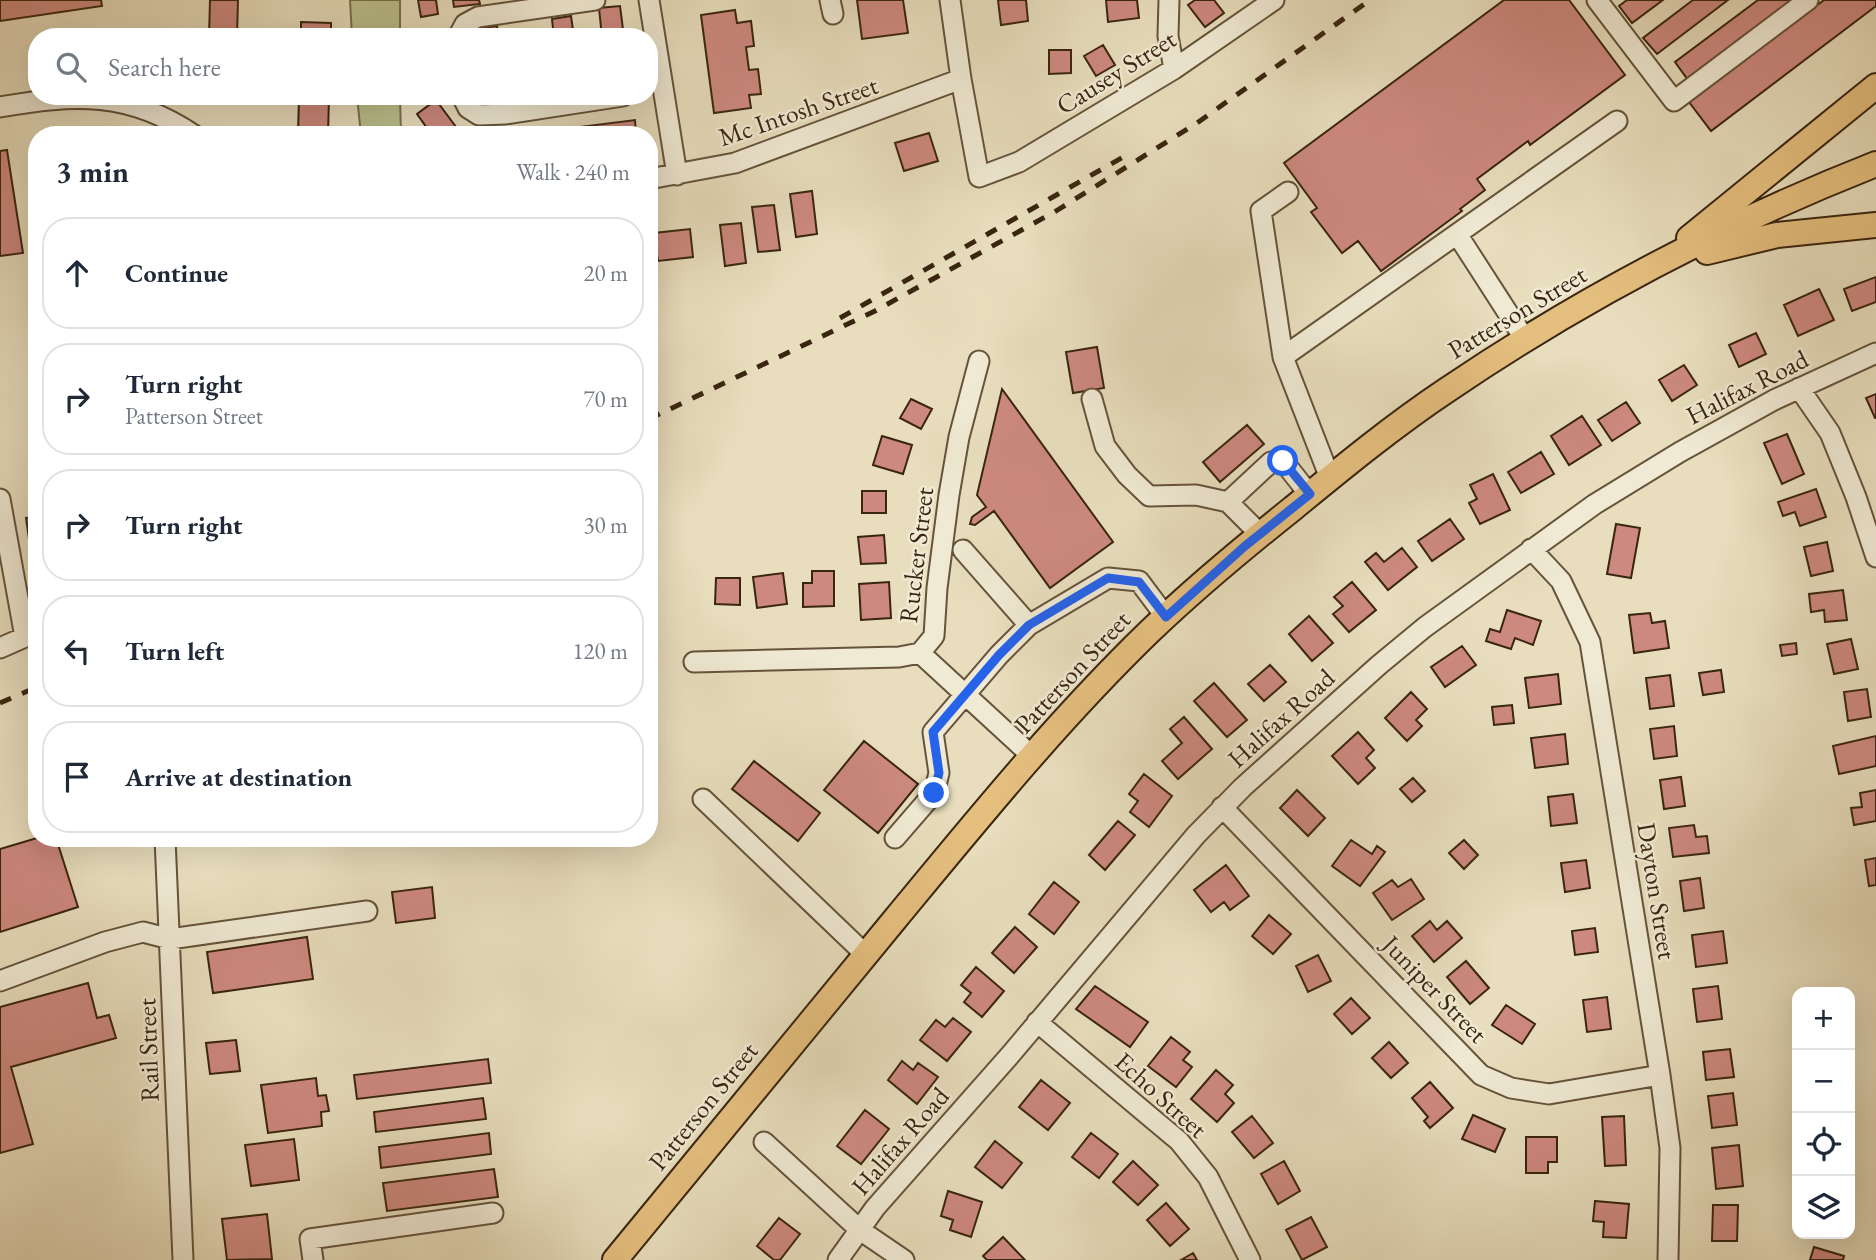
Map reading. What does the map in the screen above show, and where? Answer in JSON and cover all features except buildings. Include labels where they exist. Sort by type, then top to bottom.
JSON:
[{"type":"main road","points":[[1655,264],[1876,86]]},
{"type":"main road","name":"Patterson Street","points":[[615,1260],[866,955],[1077,706],[1166,617],[1260,534],[1447,390],[1526,341],[1655,264],[1831,182],[1876,164]]},
{"type":"main road","points":[[1655,264],[1777,235],[1876,225]]},
{"type":"street","points":[[463,28],[478,17],[595,0]]},
{"type":"street","points":[[649,0],[651,28]]},
{"type":"street","points":[[950,0],[961,79]]},
{"type":"street","points":[[1169,0],[1168,36],[1174,69]]},
{"type":"street","name":"Causey Street","points":[[961,79],[979,177],[1019,162],[1174,69],[1274,0]]},
{"type":"street","points":[[1597,0],[1674,102],[1808,0]]},
{"type":"street","name":"Mc Intosh Street","points":[[658,178],[736,163],[961,79]]},
{"type":"street","points":[[658,99],[677,175]]},
{"type":"street","points":[[0,107],[28,102]]},
{"type":"street","points":[[128,105],[150,110],[178,126]]},
{"type":"street","points":[[466,105],[479,115],[564,105]]},
{"type":"street","points":[[1283,357],[1617,121]]},
{"type":"street","points":[[1288,192],[1261,211],[1283,357],[1330,478]]},
{"type":"street","points":[[1457,234],[1526,341]]},
{"type":"street","name":"Halifax Road","points":[[838,1260],[875,1208],[1196,835],[1222,807],[1379,665],[1425,627],[1595,504],[1680,452],[1799,388],[1876,354]]},
{"type":"street","name":"Rucker Street","points":[[694,662],[899,657],[920,653],[934,636],[949,495],[959,437],[979,361]]},
{"type":"street","points":[[1799,388],[1830,433],[1856,496],[1876,557]]},
{"type":"street","points":[[1092,399],[1105,446],[1127,475],[1149,496],[1196,495],[1228,502],[1260,534]]},
{"type":"street","points":[[1228,502],[1271,461],[1283,461],[1310,494]]},
{"type":"street","points":[[0,499],[24,637],[0,648]]},
{"type":"street","name":"Dayton Street","points":[[1531,549],[1561,581],[1590,642],[1670,1148],[1668,1260]]},
{"type":"street","points":[[963,550],[1029,625]]},
{"type":"street","points":[[895,838],[934,793],[939,773],[933,732],[999,655],[1029,625],[1108,578],[1139,582],[1166,617]]},
{"type":"street","points":[[920,653],[1033,757]]},
{"type":"street","points":[[703,799],[866,955]]},
{"type":"street","name":"Juniper Street","points":[[1222,807],[1481,1075],[1511,1088],[1549,1094],[1660,1075]]},
{"type":"street","name":"Rail Street","points":[[165,847],[183,1260]]},
{"type":"street","points":[[0,981],[105,942],[143,932],[170,939],[367,911]]},
{"type":"street","name":"Echo Street","points":[[1037,1022],[1179,1141],[1208,1177],[1250,1260]]},
{"type":"street","points":[[764,1142],[860,1230],[904,1260]]},
{"type":"street","points":[[313,1260],[310,1239],[494,1213]]},
{"type":"green space","points":[[350,0],[400,0],[400,28],[352,28]]},
{"type":"green space","points":[[358,105],[400,105],[401,126],[360,126]]},
{"type":"railway","points":[[658,415],[875,311],[1056,211],[1197,123],[1370,0]]},
{"type":"railway","points":[[840,318],[1132,152]]},
{"type":"railway","points":[[0,703],[28,691]]},
{"type":"route","points":[[934,793],[939,773],[933,732],[999,655],[1029,625],[1108,578],[1139,582],[1166,617],[1245,546],[1310,494],[1283,461]]}]
